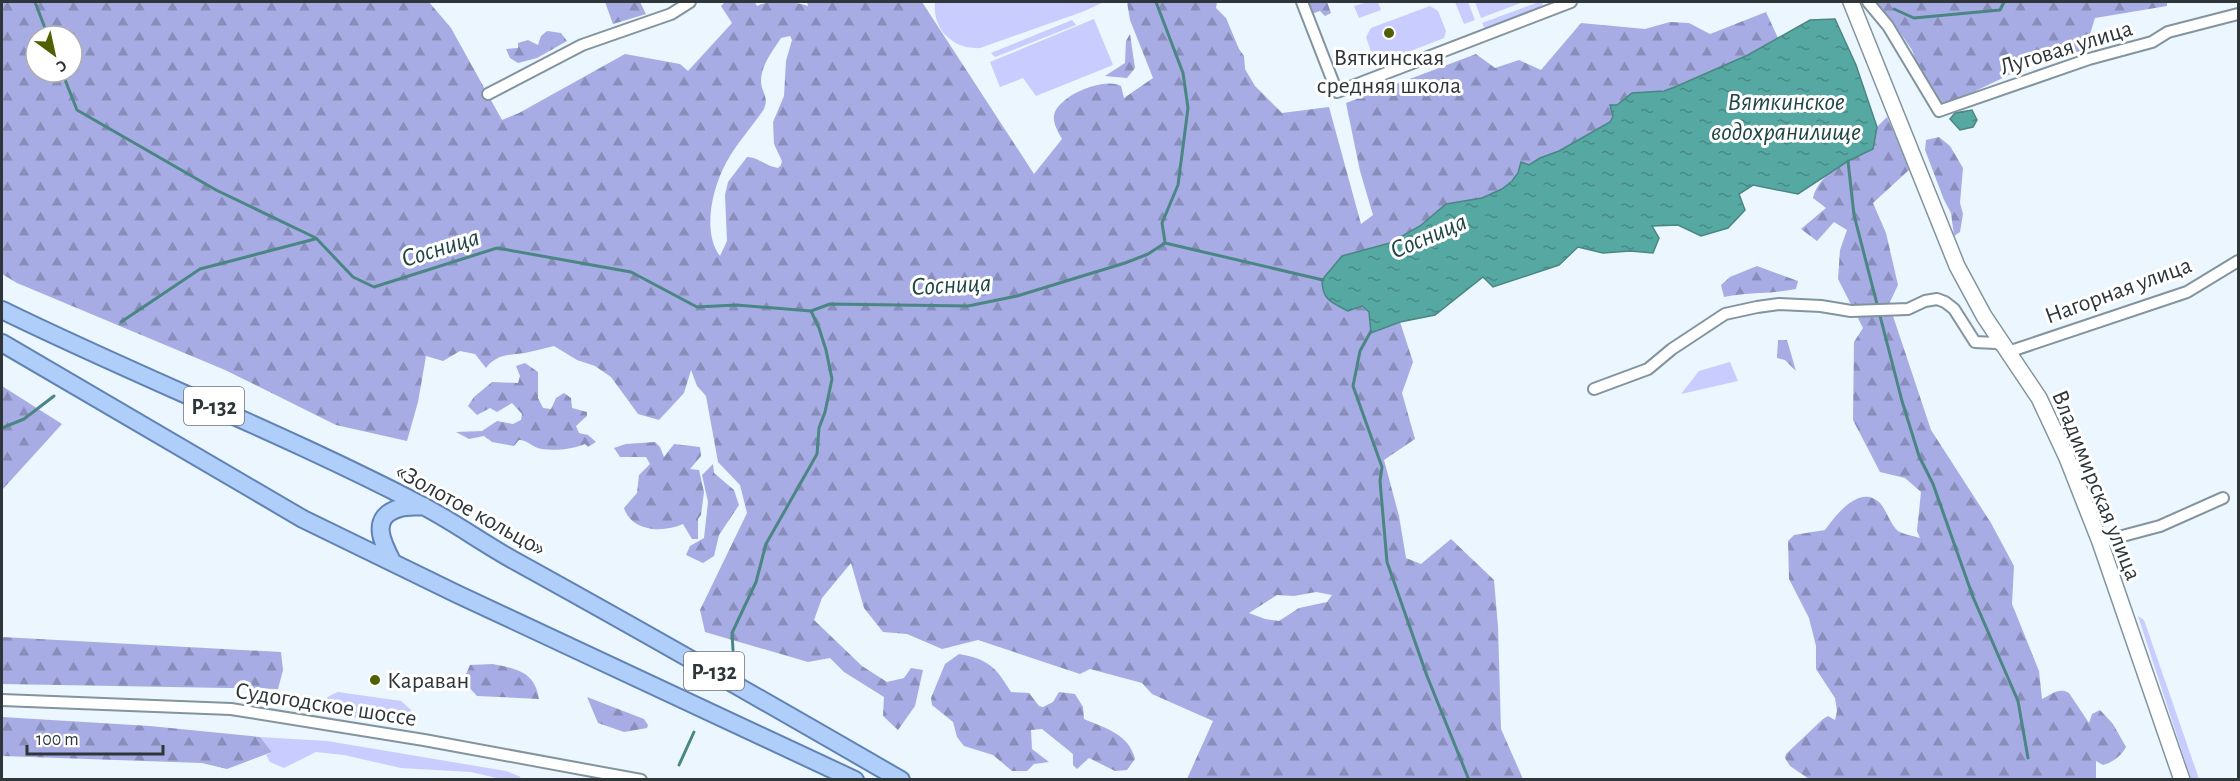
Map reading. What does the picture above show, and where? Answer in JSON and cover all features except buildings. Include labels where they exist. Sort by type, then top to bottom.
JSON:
[{"type":"main road","name":"«Золотое кольцо»","points":[[2,310],[230,413],[424,506],[511,559],[629,623],[901,780]]},
{"type":"main road","name":"Р-132","points":[[2,343],[303,519],[855,780]]},
{"type":"main road","points":[[393,563],[380,535],[381,523],[388,514],[399,508],[424,506]]},
{"type":"street","points":[[488,94],[582,45],[671,14],[690,2]]},
{"type":"street","points":[[1302,2],[1337,92],[1571,2]]},
{"type":"street","name":"Владимирская улица","points":[[1851,2],[1957,266],[1984,316],[2039,398],[2067,458],[2100,542],[2182,780]]},
{"type":"street","name":"Луговая улица","points":[[1868,2],[1888,26],[1940,111],[2089,59],[2152,42],[2168,32],[2238,14]]},
{"type":"street","name":"Нагорная улица","points":[[2006,349],[2187,292],[2238,261]]},
{"type":"street","points":[[1594,389],[1648,369],[1696,331],[1725,314],[1779,304],[1821,306],[1851,311],[1908,309],[1925,301],[1937,299],[1954,309],[1975,342],[1996,343],[2006,349]]},
{"type":"street","points":[[2100,542],[2160,526],[2223,498]]},
{"type":"street","name":"Судогодское шоссе","points":[[2,700],[231,709],[424,740],[641,780]]},
{"type":"shaded area","points":[[935,2],[1104,2],[980,48],[970,48],[946,36],[937,21]]},
{"type":"shaded area","points":[[1378,2],[1381,10],[1359,18],[1354,6]]},
{"type":"shaded area","points":[[1455,2],[1468,2],[1475,20],[1464,24]]},
{"type":"shaded area","points":[[1475,2],[1523,2],[1481,18]]},
{"type":"shaded area","points":[[1542,2],[1543,6],[1540,8],[1485,29],[1482,23]]},
{"type":"shaded area","points":[[1430,6],[1438,11],[1446,31],[1444,38],[1385,61],[1374,56],[1366,37],[1371,28]]},
{"type":"shaded area","points":[[1094,19],[1113,65],[1036,96],[1023,78],[1000,87],[990,62]]},
{"type":"shaded area","points":[[1072,20],[1076,25],[995,57],[991,53]]},
{"type":"shaded area","points":[[1730,362],[1738,381],[1681,394],[1699,371]]},
{"type":"shaded area","points":[[2138,616],[2144,620],[2199,779],[2191,779]]},
{"type":"shaded area","points":[[338,692],[401,701],[411,710],[412,720],[405,726],[327,713],[323,703],[328,697]]},
{"type":"shaded area","points":[[260,737],[327,741],[506,771],[521,777],[501,779],[471,772],[401,768],[344,755],[316,752],[284,768],[270,762],[266,755],[272,752]]},
{"type":"green space","points":[[2,2],[429,2],[451,28],[502,120],[519,113],[625,54],[680,64],[688,71],[732,23],[721,6],[725,2],[755,2],[757,6],[782,2],[808,6],[807,2],[922,2],[1034,174],[1062,139],[1054,115],[1059,105],[1066,99],[1085,89],[1105,84],[1121,86],[1124,98],[1153,78],[1130,20],[1127,2],[1217,2],[1216,8],[1226,18],[1244,56],[1245,69],[1255,86],[1282,113],[1329,107],[1361,224],[1373,215],[1360,171],[1346,103],[1476,54],[1495,68],[1519,60],[1541,70],[1581,23],[1645,29],[1670,22],[1689,23],[1710,34],[1766,12],[1778,38],[1748,55],[1675,87],[1629,96],[1616,109],[1610,122],[1559,151],[1540,158],[1502,189],[1482,198],[1446,204],[1420,226],[1390,243],[1342,256],[1322,280],[1369,312],[1371,333],[1400,322],[1413,362],[1402,393],[1415,439],[1384,460],[1399,516],[1406,558],[1421,564],[1451,539],[1494,580],[1501,729],[1523,779],[1187,779],[1213,721],[1152,694],[1142,683],[1090,669],[1080,674],[978,640],[942,649],[907,634],[883,632],[864,608],[851,563],[822,598],[814,620],[862,666],[887,682],[904,678],[911,668],[923,670],[915,706],[898,730],[883,716],[884,697],[844,672],[830,658],[808,662],[705,632],[700,610],[747,513],[740,485],[718,462],[706,396],[697,386],[691,370],[684,393],[659,420],[638,414],[611,377],[595,366],[577,360],[554,346],[504,356],[494,360],[486,368],[475,354],[460,351],[443,361],[426,356],[418,402],[407,441],[336,425],[225,370],[17,283],[2,274]],"holes":[[[790,36],[792,40],[786,61],[784,96],[773,122],[774,144],[782,161],[781,165],[778,168],[747,157],[728,182],[725,195],[727,241],[720,256],[711,235],[710,223],[717,185],[730,156],[764,109],[766,98],[761,76],[768,59],[781,38]],[[1316,592],[1332,595],[1327,602],[1299,608],[1279,621],[1249,613],[1277,595],[1294,596]]]},
{"type":"green space","points":[[605,2],[640,2],[646,14],[613,24]]},
{"type":"green space","points":[[1306,2],[1327,2],[1331,13],[1325,16],[1320,11],[1311,14]]},
{"type":"green space","points":[[1871,2],[2167,2],[2167,6],[2095,18],[2085,50],[2036,62],[1942,107],[1917,64],[1912,50],[1894,24]]},
{"type":"green space","points":[[547,31],[561,33],[567,41],[537,58],[518,63],[510,58],[506,49],[518,48],[518,43],[528,40],[538,45],[541,36]]},
{"type":"green space","points":[[1130,34],[1135,68],[1127,78],[1105,76],[1125,63],[1126,41]]},
{"type":"green space","points":[[1887,117],[1910,169],[1873,203],[1886,233],[1898,285],[1889,304],[1931,430],[1991,523],[2014,566],[2012,604],[2039,671],[2042,699],[2058,691],[2069,693],[2089,723],[2092,714],[2100,710],[2113,724],[2126,747],[2110,762],[2103,765],[2096,761],[2096,780],[1809,779],[1790,766],[1785,758],[1786,754],[1823,719],[1828,716],[1835,720],[1837,711],[1835,698],[1816,669],[1816,646],[1809,618],[1789,579],[1788,541],[1794,535],[1825,530],[1849,504],[1864,497],[1872,498],[1880,503],[1898,531],[1920,538],[1917,531],[1921,492],[1905,478],[1880,472],[1853,420],[1854,342],[1863,328],[1838,279],[1840,250],[1847,230],[1834,222],[1817,241],[1801,229],[1826,208],[1813,198],[1822,181],[1846,162],[1873,149],[1877,127]]},
{"type":"green space","points":[[1939,137],[1950,146],[1963,168],[1960,203],[1963,214],[1960,232],[1954,236],[1951,213],[1925,150],[1926,140]]},
{"type":"green space","points":[[1757,266],[1798,281],[1796,289],[1724,297],[1721,285],[1730,277]]},
{"type":"green space","points":[[1778,340],[1787,340],[1796,371],[1785,360],[1777,358]]},
{"type":"green space","points":[[525,363],[538,372],[538,398],[543,408],[551,409],[556,398],[564,393],[571,398],[572,408],[587,412],[587,416],[576,426],[579,433],[588,435],[596,442],[588,447],[585,444],[547,450],[522,440],[514,446],[492,442],[484,436],[469,439],[456,432],[482,431],[497,421],[513,424],[521,420],[522,414],[512,403],[497,412],[490,408],[477,415],[468,406],[474,397],[492,382],[518,383],[520,376],[516,366]]},
{"type":"green space","points":[[2,386],[62,424],[2,490]]},
{"type":"green space","points":[[655,442],[664,457],[674,444],[700,447],[701,456],[690,469],[699,470],[704,492],[701,515],[698,519],[698,539],[692,539],[683,524],[666,529],[641,526],[628,516],[624,508],[637,493],[639,475],[650,464],[646,457],[620,457],[614,448],[626,444]]},
{"type":"green space","points":[[713,464],[714,473],[734,490],[739,505],[719,535],[714,556],[703,563],[686,555],[690,546],[704,538],[708,502],[702,475]]},
{"type":"green space","points":[[2,637],[281,652],[283,670],[278,689],[2,684]]},
{"type":"green space","points":[[959,654],[984,662],[996,670],[1011,692],[1029,693],[1039,706],[1043,707],[1053,702],[1059,692],[1075,694],[1083,707],[1084,719],[1122,738],[1132,750],[1135,759],[1127,770],[1115,771],[1089,758],[1077,769],[1073,765],[1073,754],[1042,729],[1031,730],[1032,749],[1049,762],[1034,764],[1027,771],[1012,771],[993,755],[964,746],[957,737],[953,722],[932,705],[931,698],[945,664]]},
{"type":"green space","points":[[493,664],[524,673],[534,683],[539,699],[477,696],[463,681],[470,665]]},
{"type":"green space","points":[[587,697],[644,719],[648,725],[647,728],[624,732],[598,723]]},
{"type":"green space","points":[[2,717],[150,726],[260,737],[272,752],[227,769],[202,763],[2,756]]},
{"type":"water","name":"Вяткинское водохранилище","points":[[1835,19],[1856,65],[1877,127],[1873,149],[1848,161],[1798,194],[1753,185],[1739,194],[1745,210],[1728,228],[1701,236],[1678,225],[1652,226],[1659,238],[1653,253],[1630,251],[1603,253],[1578,247],[1559,265],[1493,287],[1483,277],[1435,315],[1400,322],[1371,333],[1369,312],[1362,306],[1348,311],[1333,303],[1326,296],[1322,280],[1342,256],[1390,243],[1420,226],[1446,204],[1482,198],[1502,189],[1518,173],[1521,162],[1529,165],[1610,122],[1613,116],[1610,105],[1617,105],[1632,93],[1664,91],[1675,87],[1748,55],[1810,20]]},
{"type":"water","points":[[1972,110],[1977,120],[1973,127],[1960,130],[1950,119],[1955,113]]},
{"type":"waterway","name":"Сосница","points":[[35,2],[43,24]]},
{"type":"waterway","points":[[1156,2],[1183,73],[1188,108],[1178,185],[1162,223],[1165,242]]},
{"type":"waterway","name":"Сосница","points":[[1894,9],[1914,18],[2000,10],[2004,2]]},
{"type":"waterway","name":"Сосница","points":[[67,84],[77,110],[216,190],[316,238],[353,277],[374,287],[497,248],[631,272],[697,307],[736,305],[811,311],[830,304],[968,306],[1017,296],[1125,263],[1148,254],[1165,243],[1323,280]]},
{"type":"waterway","points":[[1848,161],[1854,215],[1902,401],[1919,456],[1933,484],[1973,597],[2018,701],[2028,758]]},
{"type":"waterway","points":[[121,322],[200,269],[315,239]]},
{"type":"waterway","points":[[733,650],[732,633],[756,582],[766,544],[817,454],[819,428],[832,379],[826,350],[811,311]]},
{"type":"waterway","points":[[1371,331],[1360,351],[1353,386],[1382,467],[1380,481],[1387,562],[1427,676],[1469,780]]},
{"type":"waterway","points":[[2,428],[24,419],[54,396]]},
{"type":"waterway","points":[[679,765],[694,732]]},
{"type":"place","name":"Вяткинская средняя школа","points":[[1389,33]]},
{"type":"place","name":"Караван","points":[[375,680]]}]
